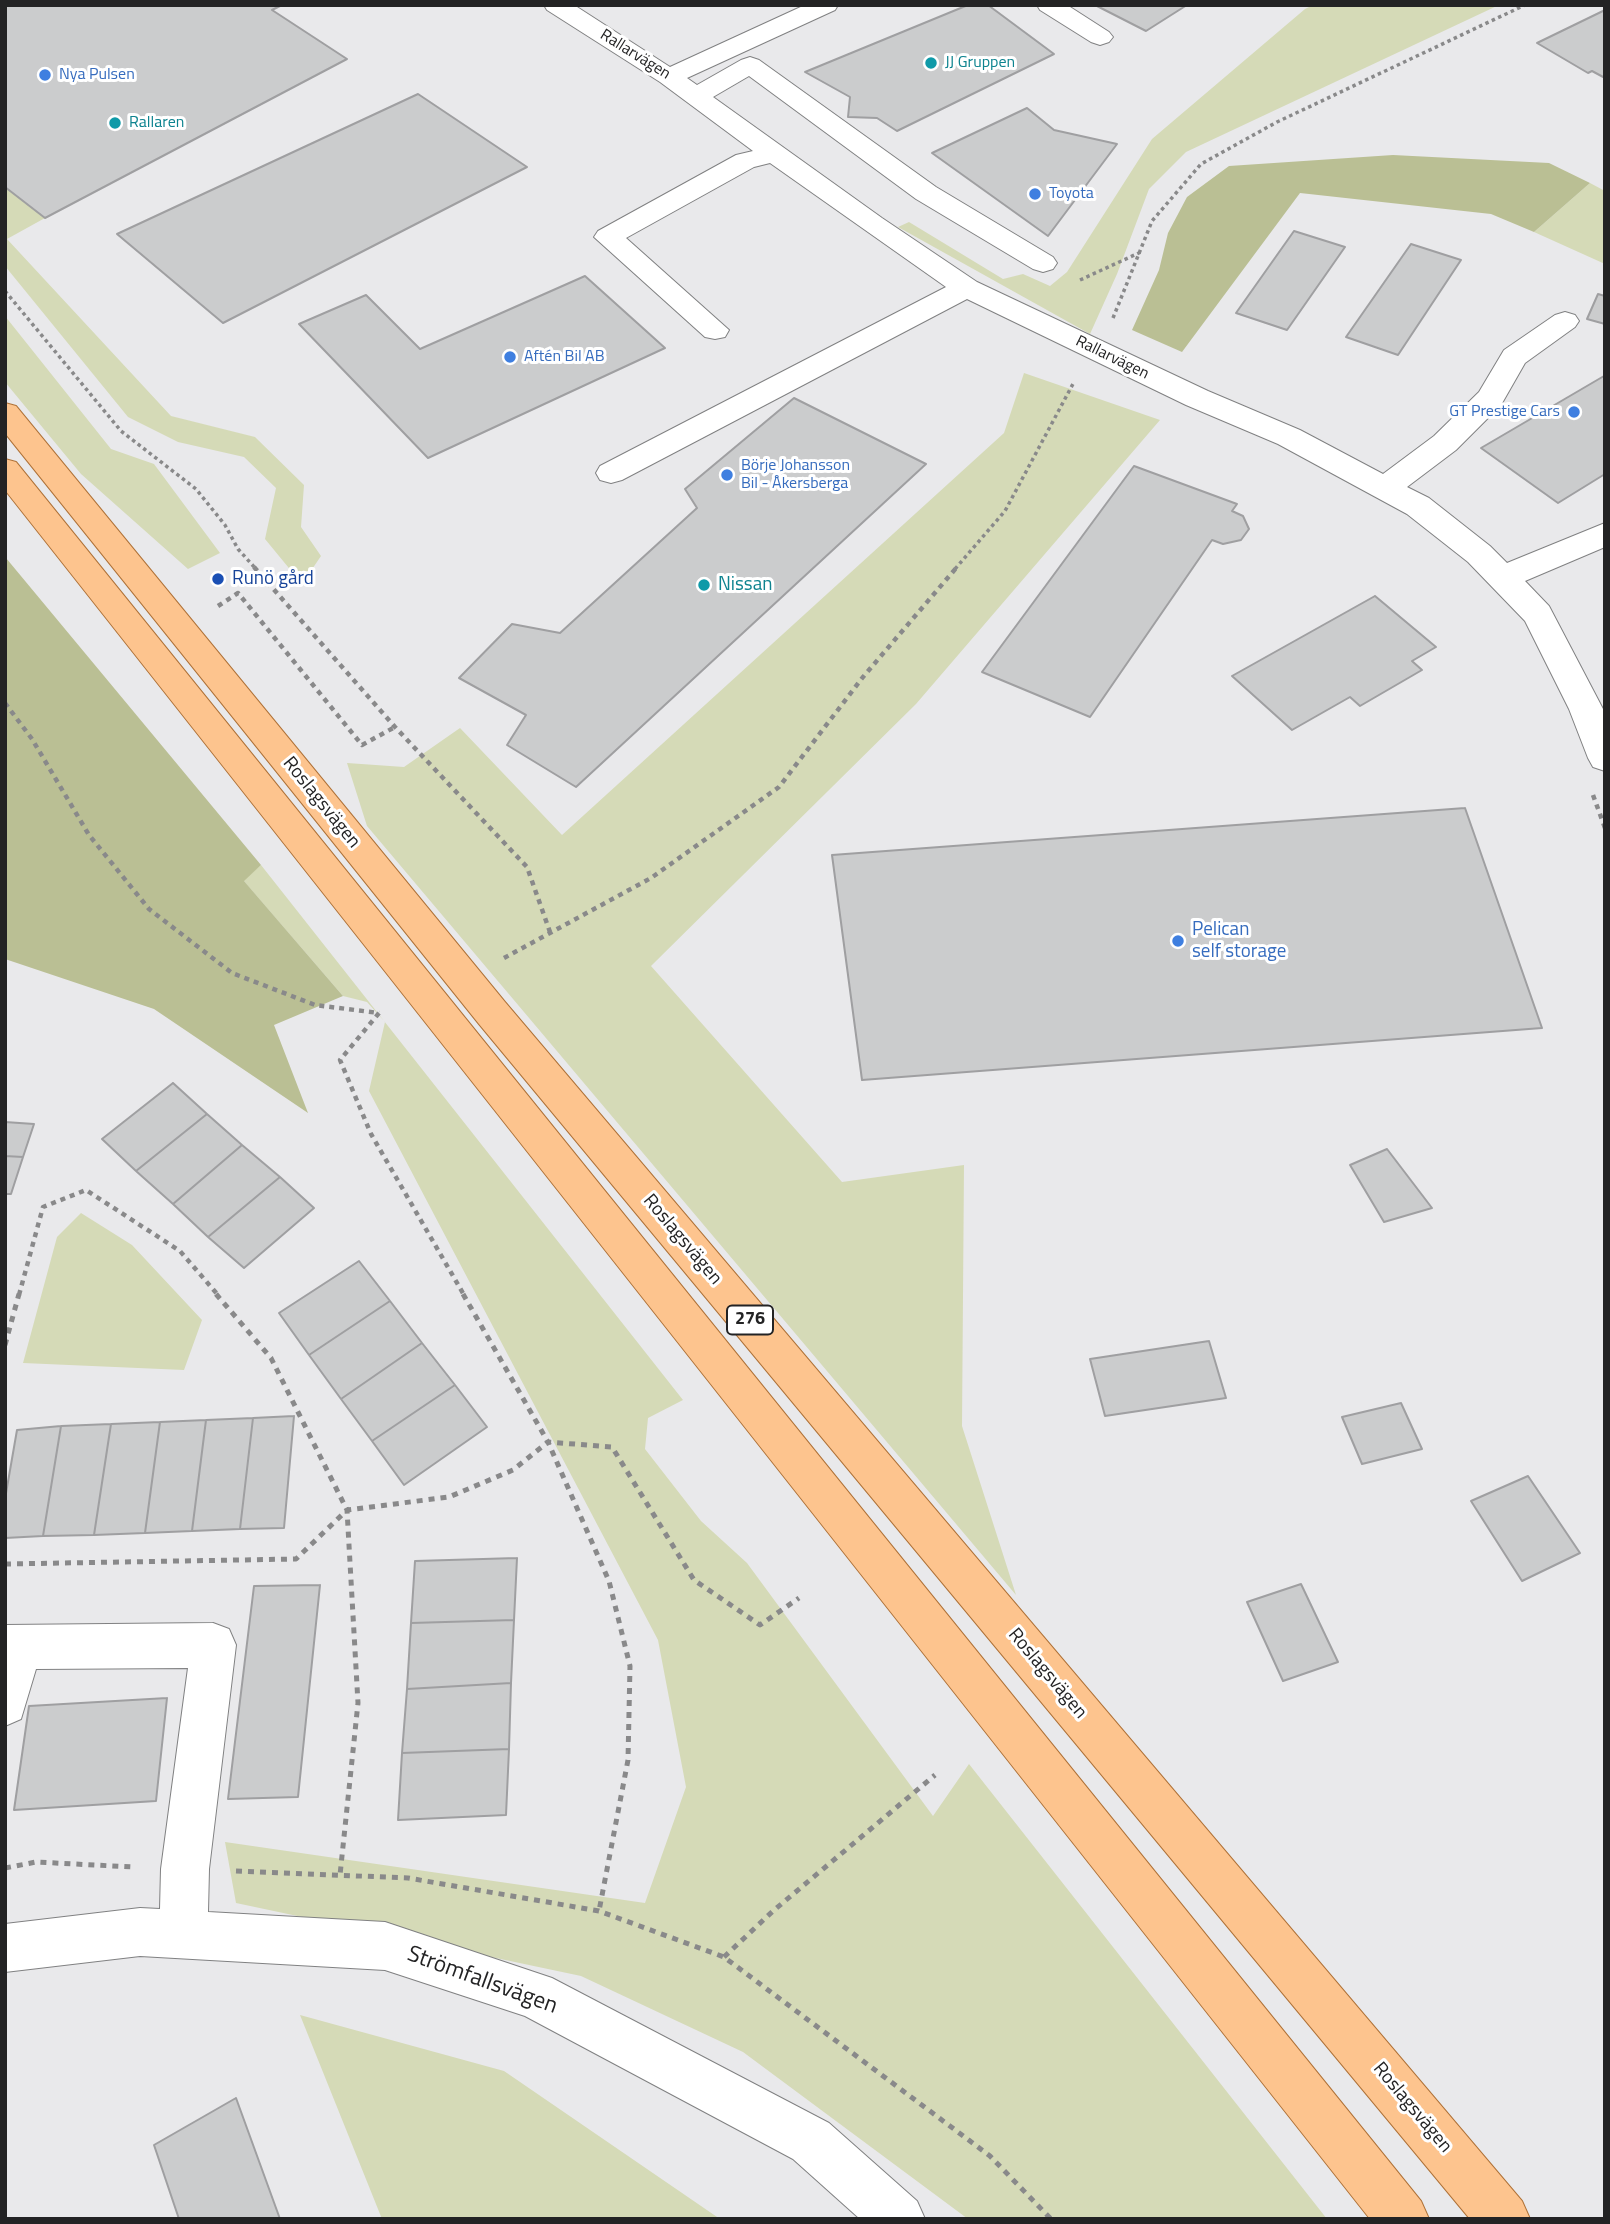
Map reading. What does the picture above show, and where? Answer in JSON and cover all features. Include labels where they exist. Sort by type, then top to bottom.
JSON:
[{"type":"main road","name":"Roslagsvägen","points":[[5,413],[492,1013],[1504,2219]]},
{"type":"main road","name":"Roslagsvägen","points":[[5,468],[1403,2219]]},
{"type":"street","name":"Rallarvägen","points":[[556,5],[669,76],[776,153],[899,209],[967,288],[1197,398],[1289,437],[1418,506],[1479,554],[1538,614],[1586,709],[1605,758]]},
{"type":"street","points":[[669,76],[826,5]]},
{"type":"street","points":[[1049,5],[1100,37]]},
{"type":"street","points":[[696,96],[750,65],[899,209],[1043,263]]},
{"type":"street","points":[[715,330],[608,237],[745,161],[776,153]]},
{"type":"street","points":[[611,473],[967,288]]},
{"type":"street","points":[[1385,488],[1445,443],[1490,398],[1514,357],[1564,321]]},
{"type":"street","points":[[1503,578],[1605,534]]},
{"type":"street","points":[[5,1703],[12,1647],[213,1645],[185,1869],[184,1934]]},
{"type":"street","name":"Strömfallsvägen","points":[[5,1948],[139,1932],[385,1945],[535,1996],[811,2141],[899,2219]]},
{"type":"path","points":[[494,963],[651,878],[779,787],[863,677],[937,594],[1005,511],[1093,348],[1119,308],[1152,221],[1201,164],[1277,122],[1525,5]]},
{"type":"path","points":[[5,290],[121,431],[196,489],[225,525],[238,549],[395,727],[527,867],[550,932]]},
{"type":"path","points":[[218,606],[238,593],[362,745],[395,727]]},
{"type":"path","points":[[5,703],[32,738],[89,835],[149,909],[232,973],[315,1004],[379,1013],[340,1060],[371,1134],[548,1442],[609,1581],[630,1666],[628,1760],[599,1911]]},
{"type":"path","points":[[5,1345],[43,1207],[86,1190],[180,1251],[271,1358],[347,1510],[358,1703],[340,1875]]},
{"type":"path","points":[[5,1564],[296,1559],[347,1510],[449,1497],[513,1470],[548,1442],[612,1447],[694,1580],[760,1625],[799,1598]]},
{"type":"path","points":[[724,1957],[773,1911],[935,1775]]},
{"type":"green space","points":[[1313,5],[1499,5],[1186,152],[1149,189],[1117,274],[1090,334],[898,227],[909,222],[1003,279],[1023,274],[1050,286],[1067,272],[1152,139]]},
{"type":"green space","points":[[1393,155],[1549,163],[1590,183],[1534,232],[1491,214],[1300,193],[1182,352],[1132,330],[1159,270],[1168,233],[1187,197],[1229,166]]},
{"type":"green space","points":[[1590,183],[1605,191],[1605,264],[1534,232]]},
{"type":"green space","points":[[5,187],[45,218],[7,239],[171,416],[255,437],[304,485],[301,527],[321,556],[302,584],[265,539],[276,488],[244,457],[178,442],[128,417],[5,266]]},
{"type":"green space","points":[[5,316],[111,449],[154,464],[220,553],[188,569],[81,474],[5,382]]},
{"type":"green space","points":[[1024,373],[1160,420],[916,704],[651,966],[842,1182],[964,1165],[962,1426],[1016,1595],[367,826],[347,763],[404,767],[460,728],[562,835],[1004,433]]},
{"type":"green space","points":[[6,558],[261,865],[244,881],[343,996],[274,1025],[308,1113],[154,1009],[5,959]]},
{"type":"green space","points":[[261,865],[384,1021],[367,1002],[343,996],[243,880]]},
{"type":"green space","points":[[385,1022],[683,1400],[648,1418],[645,1449],[701,1521],[747,1563],[933,1816],[969,1764],[1327,2219],[968,2219],[743,2052],[581,1976],[236,1903],[225,1842],[645,1903],[686,1787],[658,1640],[369,1091]]},
{"type":"green space","points":[[81,1213],[132,1245],[202,1320],[184,1370],[23,1363],[57,1237]]},
{"type":"green space","points":[[300,2015],[504,2071],[720,2219],[382,2219]]},
{"type":"building","name":"Rallaren","points":[[5,5],[282,5],[272,10],[347,59],[45,218],[5,187]]},
{"type":"building","name":"JJ Gruppen","points":[[968,5],[988,5],[1054,54],[897,131],[877,118],[848,117],[850,97],[805,72]]},
{"type":"building","points":[[1095,5],[1187,5],[1146,31]]},
{"type":"building","points":[[1605,10],[1605,78],[1592,71],[1588,73],[1537,43]]},
{"type":"building","points":[[418,94],[527,167],[223,323],[117,234]]},
{"type":"building","name":"Toyota","points":[[1027,108],[1054,130],[1117,144],[1048,236],[932,153]]},
{"type":"building","points":[[1294,231],[1345,247],[1287,330],[1236,313]]},
{"type":"building","points":[[1411,244],[1461,260],[1398,355],[1346,337]]},
{"type":"building","points":[[585,276],[665,348],[428,458],[299,324],[366,295],[420,349]]},
{"type":"building","points":[[1598,294],[1605,296],[1605,324],[1587,319]]},
{"type":"building","name":"GT Prestige Cars","points":[[1604,376],[1605,474],[1558,503],[1481,448]]},
{"type":"building","name":"Nissan","points":[[794,398],[926,464],[576,787],[507,745],[526,715],[459,678],[512,624],[560,633],[697,508],[685,489]]},
{"type":"building","points":[[1134,466],[1237,504],[1232,511],[1243,516],[1249,529],[1241,540],[1223,544],[1212,540],[1090,717],[982,672]]},
{"type":"building","points":[[1375,596],[1436,647],[1412,661],[1422,670],[1360,706],[1350,697],[1292,730],[1232,676]]},
{"type":"building","name":"Pelican self storage","points":[[1465,808],[1542,1028],[862,1080],[832,855]]},
{"type":"building","points":[[173,1083],[207,1114],[136,1171],[102,1139]]},
{"type":"building","points":[[207,1114],[242,1145],[173,1204],[136,1171]]},
{"type":"building","points":[[5,1122],[34,1124],[23,1157],[5,1156]]},
{"type":"building","points":[[242,1145],[280,1177],[208,1237],[173,1204]]},
{"type":"building","points":[[1387,1149],[1432,1208],[1384,1222],[1350,1165]]},
{"type":"building","points":[[5,1156],[23,1157],[11,1194],[5,1194]]},
{"type":"building","points":[[280,1177],[314,1208],[244,1268],[208,1237]]},
{"type":"building","points":[[359,1261],[390,1301],[309,1355],[279,1313]]},
{"type":"building","points":[[390,1301],[422,1343],[341,1399],[309,1355]]},
{"type":"building","points":[[1209,1341],[1226,1398],[1105,1416],[1090,1359]]},
{"type":"building","points":[[422,1343],[455,1385],[372,1441],[341,1399]]},
{"type":"building","points":[[455,1385],[487,1427],[404,1485],[372,1441]]},
{"type":"building","points":[[1401,1403],[1422,1449],[1362,1464],[1342,1417]]},
{"type":"building","points":[[294,1416],[284,1528],[240,1529],[253,1418]]},
{"type":"building","points":[[253,1418],[240,1529],[192,1531],[206,1420]]},
{"type":"building","points":[[206,1420],[192,1531],[145,1533],[160,1422]]},
{"type":"building","points":[[160,1422],[145,1533],[94,1535],[111,1424]]},
{"type":"building","points":[[111,1424],[94,1535],[43,1536],[61,1426]]},
{"type":"building","points":[[61,1426],[43,1536],[5,1538],[5,1499],[17,1430]]},
{"type":"building","points":[[1528,1476],[1580,1553],[1522,1581],[1471,1501]]},
{"type":"building","points":[[517,1558],[514,1620],[411,1623],[415,1561]]},
{"type":"building","points":[[1301,1584],[1338,1662],[1283,1681],[1247,1602]]},
{"type":"building","points":[[320,1585],[298,1797],[228,1799],[254,1586]]},
{"type":"building","points":[[514,1620],[511,1683],[407,1689],[411,1623]]},
{"type":"building","points":[[511,1683],[509,1749],[402,1753],[407,1689]]},
{"type":"building","points":[[167,1698],[156,1801],[14,1810],[29,1706]]},
{"type":"building","points":[[509,1749],[506,1815],[398,1820],[402,1753]]},
{"type":"building","points":[[236,2098],[280,2219],[179,2219],[154,2145]]},
{"type":"place","name":"JJ Gruppen","points":[[931,63]]},
{"type":"place","name":"Nya Pulsen","points":[[45,75]]},
{"type":"place","name":"Rallaren","points":[[115,123]]},
{"type":"place","name":"Toyota","points":[[1035,194]]},
{"type":"place","name":"Aftén Bil AB","points":[[510,357]]},
{"type":"place","name":"GT Prestige Cars","points":[[1574,412]]},
{"type":"place","name":"Börje Johansson Bil - Åkersberga","points":[[727,475]]},
{"type":"place","name":"Runö gård","points":[[218,579]]},
{"type":"place","name":"Nissan","points":[[704,585]]},
{"type":"place","name":"Pelican self storage","points":[[1178,941]]}]
